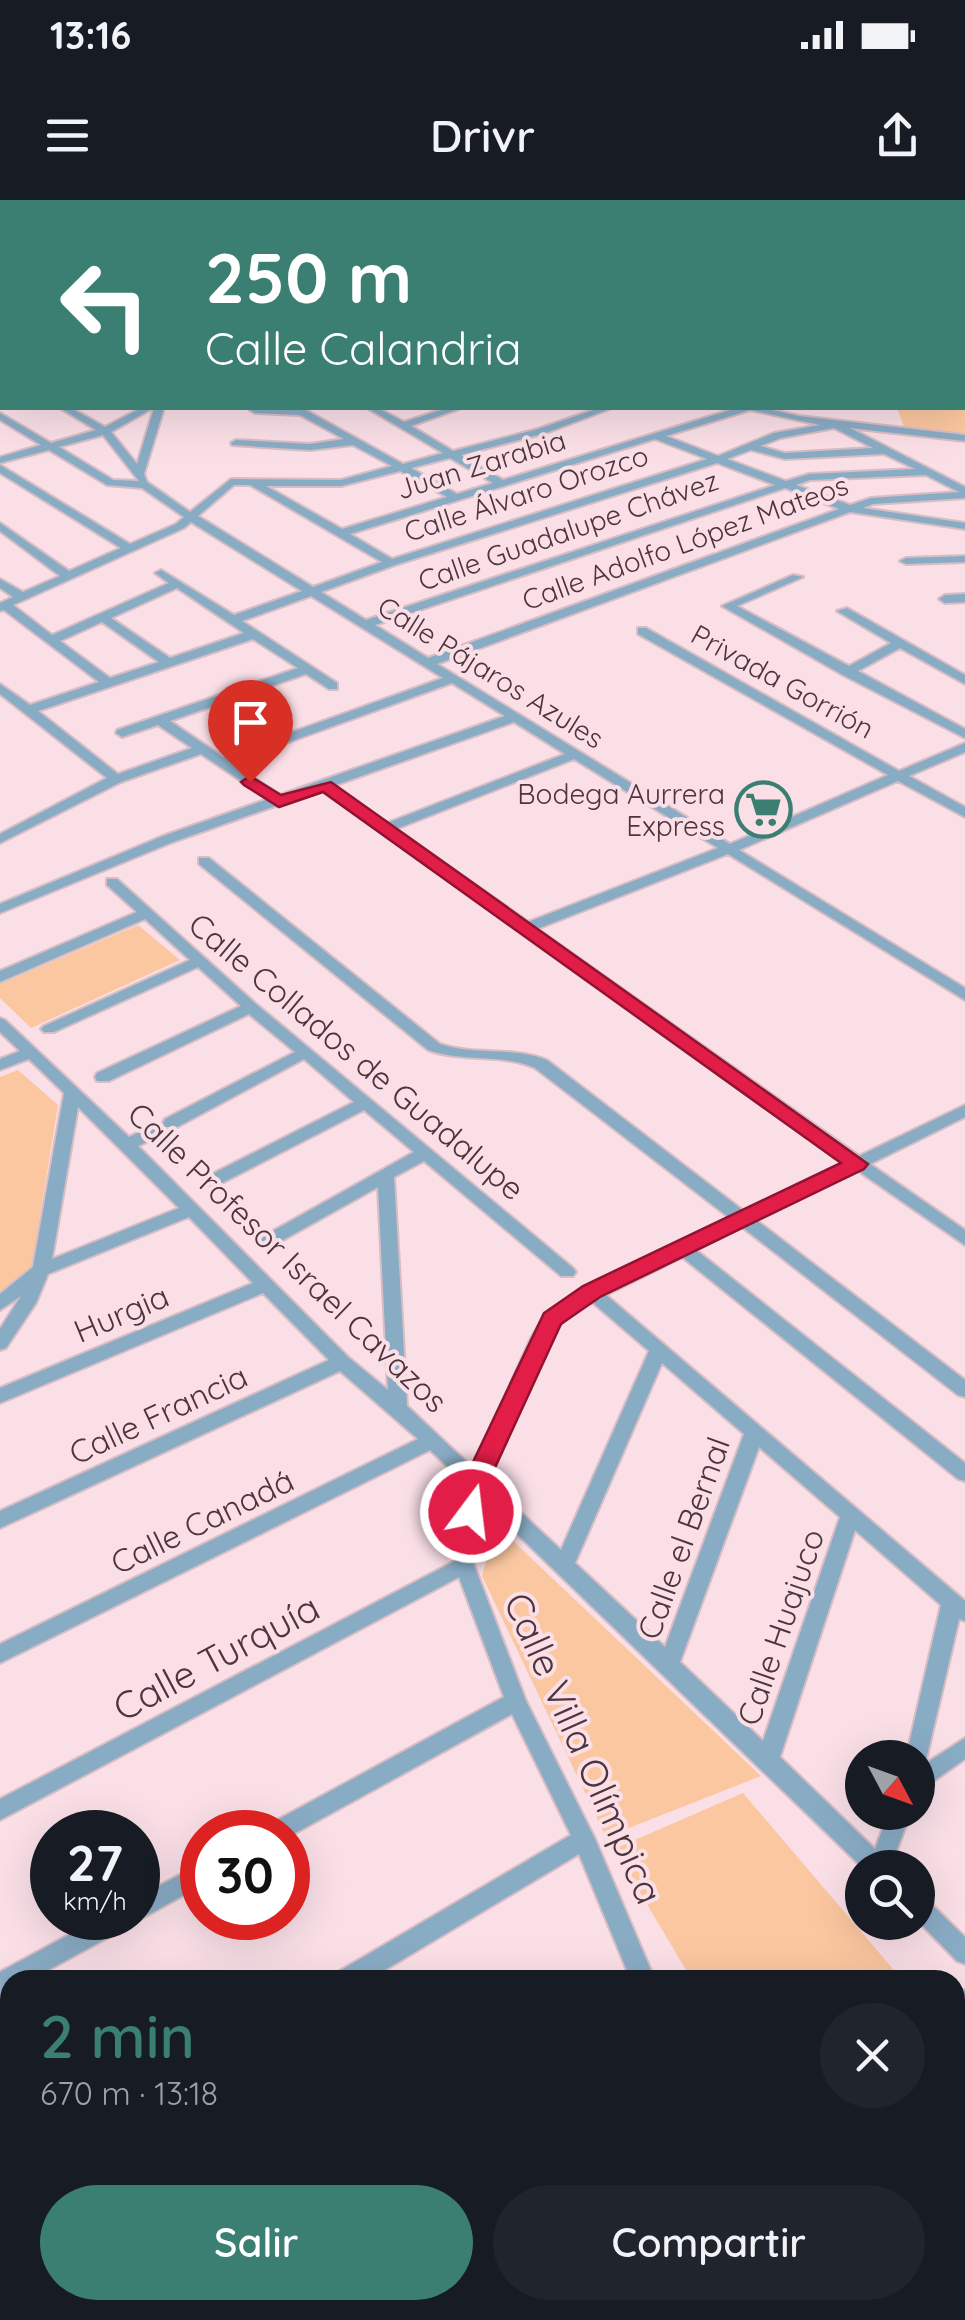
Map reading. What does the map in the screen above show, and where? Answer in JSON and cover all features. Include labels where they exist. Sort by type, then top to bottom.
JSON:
[{"type":"street","points":[[69,410],[108,430],[142,479]]},
{"type":"street","points":[[108,430],[123,410]]},
{"type":"street","points":[[0,464],[108,430],[144,410]]},
{"type":"street","points":[[142,479],[159,410]]},
{"type":"street","points":[[256,410],[299,410],[457,498]]},
{"type":"street","points":[[376,410],[501,483]]},
{"type":"street","points":[[405,425],[450,410]]},
{"type":"street","points":[[3,606],[194,518],[226,485],[249,480],[332,484],[542,432],[601,410]]},
{"type":"street","name":"Juan Zarabia","points":[[342,533],[743,410]]},
{"type":"street","points":[[761,410],[832,423],[965,438]]},
{"type":"street","points":[[0,416],[112,483],[142,479]]},
{"type":"street","points":[[832,423],[965,493]]},
{"type":"street","name":"Calle Álvaro Orozco","points":[[234,620],[311,590],[721,458],[791,431],[832,423]]},
{"type":"street","points":[[655,436],[850,508],[965,526]]},
{"type":"street","points":[[236,442],[310,448],[356,441]]},
{"type":"street","points":[[753,447],[790,456],[882,451]]},
{"type":"street","points":[[0,464],[130,549]]},
{"type":"street","name":"Calle Guadalupe Chávez","points":[[366,624],[812,477],[931,472]]},
{"type":"street","name":"Calle Pájaros Azules","points":[[142,479],[194,518],[965,996]]},
{"type":"street","points":[[249,480],[391,563]]},
{"type":"street","name":"Calle Adolfo López Mateos","points":[[427,663],[850,508],[883,500],[965,493]]},
{"type":"street","points":[[0,526],[68,576]]},
{"type":"street","points":[[906,561],[965,559]]},
{"type":"street","points":[[161,573],[333,686]]},
{"type":"street","points":[[797,577],[728,606],[965,734]]},
{"type":"street","points":[[0,583],[22,598]]},
{"type":"street","points":[[51,640],[177,584]]},
{"type":"street","points":[[945,598],[965,598]]},
{"type":"street","points":[[3,606],[110,684]]},
{"type":"street","points":[[843,611],[965,680]]},
{"type":"street","points":[[104,618],[169,663]]},
{"type":"street","name":"Privada Gorrión","points":[[642,631],[965,813]]},
{"type":"street","points":[[29,710],[254,634]]},
{"type":"street","points":[[847,672],[900,643]]},
{"type":"street","points":[[122,734],[308,670]]},
{"type":"street","points":[[221,762],[452,679]]},
{"type":"street","points":[[0,688],[116,779]]},
{"type":"street","points":[[0,908],[168,839],[516,718]]},
{"type":"street","points":[[161,721],[279,801]]},
{"type":"street","points":[[529,927],[728,849],[965,747]]},
{"type":"street","points":[[0,840],[116,779],[200,750]]},
{"type":"street","points":[[387,828],[576,754]]},
{"type":"street","points":[[325,786],[529,927],[965,1240]]},
{"type":"street","points":[[204,862],[434,1047],[456,1055],[532,1060],[965,1390]]},
{"type":"street","name":"Calle Collados de Guadalupe","points":[[112,882],[304,1053],[567,1272]]},
{"type":"street","points":[[0,977],[144,914]]},
{"type":"street","points":[[48,1030],[198,962]]},
{"type":"street","points":[[103,1077],[251,1007]]},
{"type":"street","name":"Calle Profesor Israel Cavazos","points":[[0,1023],[128,1145],[342,1362],[564,1565],[862,1850]]},
{"type":"street","points":[[0,1065],[30,1052]]},
{"type":"street","points":[[128,1145],[304,1053]]},
{"type":"street","points":[[0,1342],[27,1303],[40,1270],[72,1093]]},
{"type":"street","points":[[212,1182],[364,1103]]},
{"type":"street","name":"Calle Villa Olímpica","points":[[639,1970],[584,1839],[516,1701],[464,1566],[475,1485],[552,1318],[592,1292],[965,1110]]},
{"type":"street","points":[[270,1240],[425,1153]]},
{"type":"street","points":[[386,1176],[398,1410]]},
{"type":"street","points":[[0,1304],[40,1270],[191,1210]]},
{"type":"street","points":[[682,1248],[965,1474]]},
{"type":"street","name":"Hurgia","points":[[0,1396],[264,1286]]},
{"type":"street","points":[[592,1292],[959,1608],[922,1740]]},
{"type":"street","points":[[564,1565],[658,1352]]},
{"type":"street","name":"Calle Francia","points":[[0,1520],[342,1362]]},
{"type":"street","name":"Calle el Bernal","points":[[668,1664],[754,1434]]},
{"type":"street","name":"Calle Canadá","points":[[0,1654],[431,1441]]},
{"type":"street","name":"Calle Huajuco","points":[[768,1759],[850,1515]]},
{"type":"street","name":"Calle Turquía","points":[[0,1810],[464,1566]]},
{"type":"street","points":[[310,1813],[516,1701]]},
{"type":"street","points":[[935,1770],[965,1748]]},
{"type":"street","points":[[363,1970],[584,1839]]},
{"type":"street","points":[[935,1921],[962,1945]]},
{"type":"street","points":[[26,1970],[81,1940]]},
{"type":"shaded area","points":[[898,410],[965,410],[965,435],[904,427]]},
{"type":"shaded area","points":[[138,925],[180,960],[31,1028],[0,998],[0,984]]},
{"type":"shaded area","points":[[18,1070],[58,1105],[31,1271],[0,1297],[0,1077]]},
{"type":"shaded area","points":[[496,1525],[761,1776],[606,1837],[482,1576]]},
{"type":"shaded area","points":[[743,1793],[845,1913],[845,1940],[868,1940],[893,1969],[891,1970],[686,1970],[614,1849]]},
{"type":"place","name":"Bodega Aurrera Express","points":[[764,809]]},
{"type":"route","points":[[250,782],[279,801],[325,786],[529,927],[857,1164],[592,1292],[552,1318],[475,1485],[471,1512]]}]
